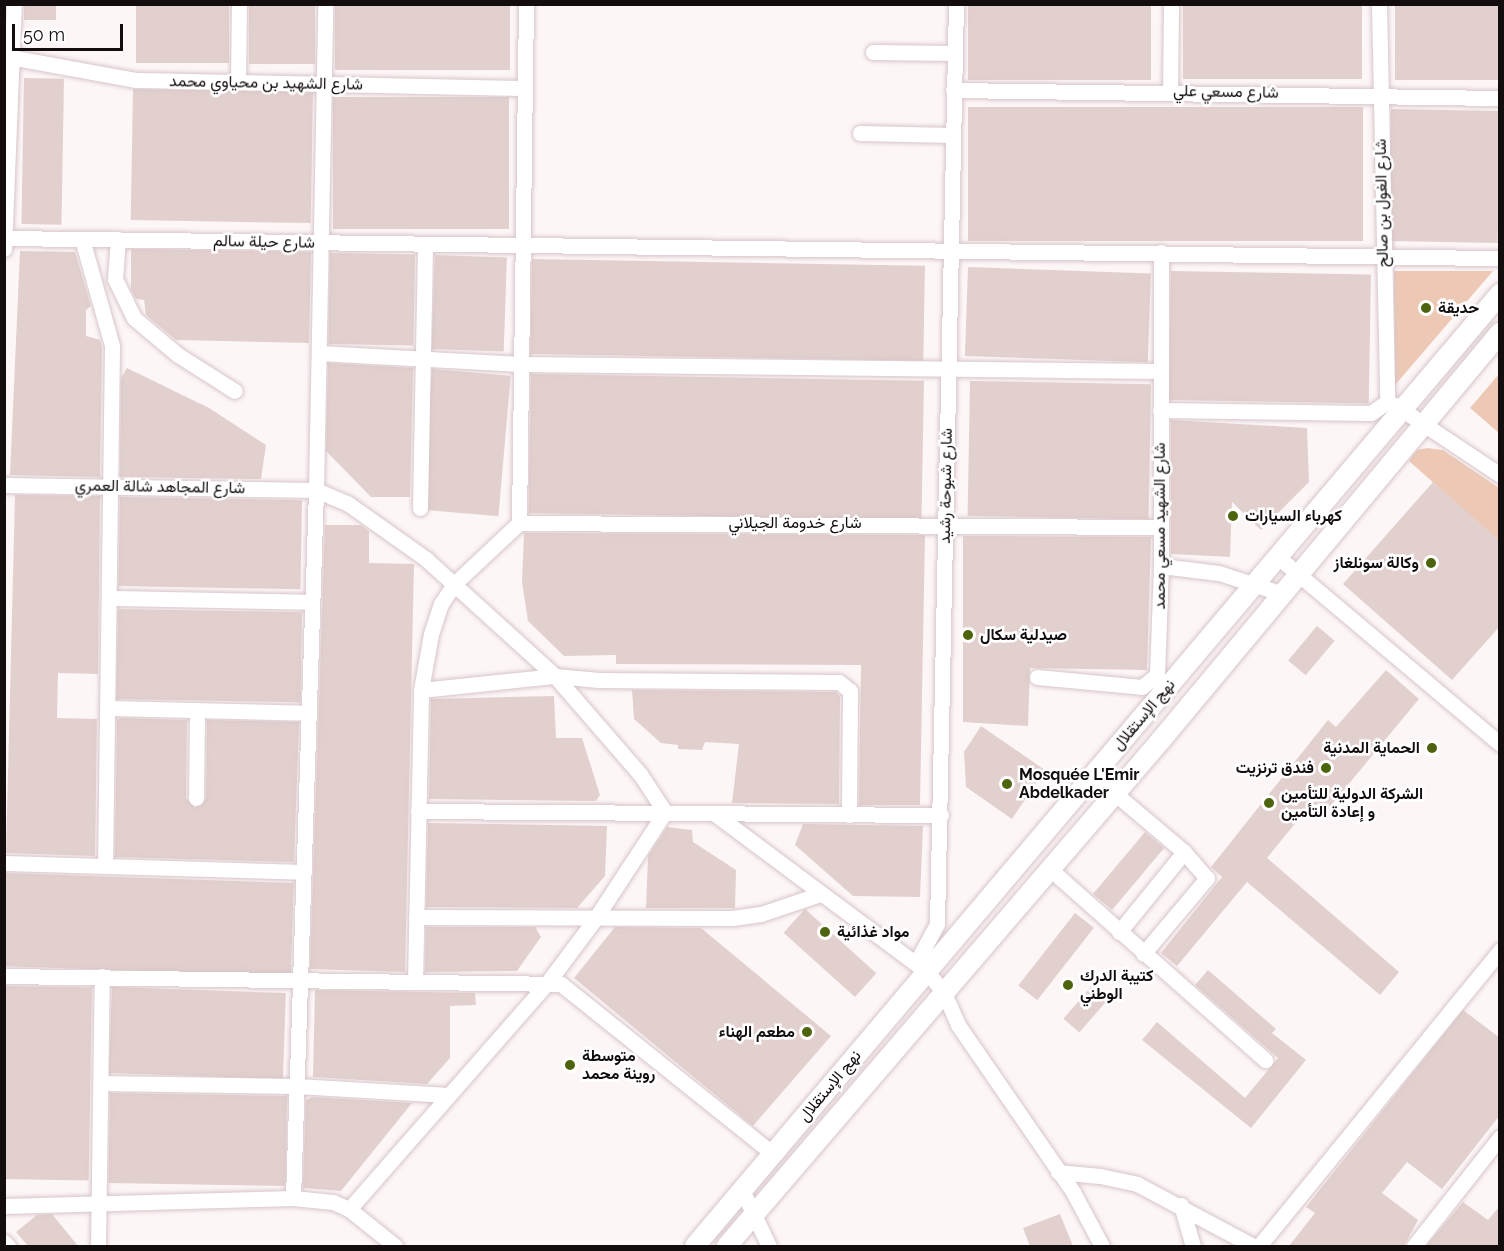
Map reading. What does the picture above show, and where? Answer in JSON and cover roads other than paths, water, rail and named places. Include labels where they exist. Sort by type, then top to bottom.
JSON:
[{"type":"main road","name":"نهج الإستقلال","points":[[695,1246],[773,1154],[922,968],[1093,775],[1278,557],[1395,406],[1500,294]]},
{"type":"main road","name":"نهج الإستقلال","points":[[727,1246],[1115,794],[1500,333]]},
{"type":"street","points":[[4,249],[7,57],[14,4]]},
{"type":"street","points":[[238,82],[239,4]]},
{"type":"street","points":[[293,1198],[319,353],[325,4]]},
{"type":"street","points":[[416,981],[421,690],[431,634],[441,604],[454,584],[519,523],[526,4]]},
{"type":"street","name":"شارع شبوحة رشيد","points":[[922,968],[937,924],[941,814],[949,249],[956,4]]},
{"type":"street","points":[[1170,91],[1171,4]]},
{"type":"street","name":"شارع الغول بن صالح","points":[[1379,4],[1382,256],[1395,406]]},
{"type":"street","points":[[873,52],[954,53]]},
{"type":"street","name":"شارع الشهيد بن محياوي محمد","points":[[7,57],[136,80],[524,88]]},
{"type":"street","name":"شارع مسعي علي","points":[[953,90],[1380,94],[1500,98]]},
{"type":"street","points":[[860,133],[952,135]]},
{"type":"street","name":"شارع حيلة سالم","points":[[5,238],[523,247],[949,249],[1500,258]]},
{"type":"street","points":[[83,239],[112,346],[112,485],[105,865]]},
{"type":"street","points":[[114,239],[116,279],[134,318],[178,354],[235,391]]},
{"type":"street","points":[[420,508],[425,245]]},
{"type":"street","name":"شارع الشهيد مسعي محمد","points":[[1037,677],[1142,687],[1150,684],[1157,675],[1161,566],[1161,252]]},
{"type":"street","points":[[319,353],[521,364],[1160,371]]},
{"type":"street","points":[[1160,410],[1371,413],[1395,406],[1443,434],[1500,475]]},
{"type":"street","name":"شارع المجاهد شالة العمري","points":[[4,485],[315,490]]},
{"type":"street","points":[[315,490],[347,503],[389,530],[454,584],[555,676],[640,774],[665,812]]},
{"type":"street","name":"شارع خدومة الجيلاني","points":[[519,523],[945,523],[1161,527]]},
{"type":"street","points":[[1278,557],[1300,573],[1500,744]]},
{"type":"street","points":[[1161,566],[1219,573],[1256,583],[1283,594]]},
{"type":"street","points":[[110,598],[312,602]]},
{"type":"street","points":[[421,690],[555,676],[846,685],[850,691],[849,815]]},
{"type":"street","points":[[108,708],[309,712]]},
{"type":"street","points":[[196,798],[197,710]]},
{"type":"street","points":[[1093,775],[1205,872],[1206,883],[1143,954]]},
{"type":"street","points":[[418,811],[941,814]]},
{"type":"street","points":[[349,1209],[548,982],[595,919],[665,812]]},
{"type":"street","points":[[715,814],[922,968],[944,993],[958,1025],[1058,1172],[1102,1246]]},
{"type":"street","points":[[1119,932],[1184,852]]},
{"type":"street","points":[[4,863],[304,872]]},
{"type":"street","points":[[1050,869],[1265,1060]]},
{"type":"street","points":[[416,917],[732,918],[761,914],[820,894]]},
{"type":"street","points":[[1259,1246],[1500,950]]},
{"type":"street","points":[[4,976],[548,982],[569,988],[773,1154]]},
{"type":"street","points":[[98,1246],[102,976]]},
{"type":"street","points":[[101,1083],[297,1086],[449,1095]]},
{"type":"street","points":[[1414,1246],[1500,1137]]},
{"type":"street","points":[[1058,1172],[1137,1184],[1181,1205],[1253,1246]]},
{"type":"street","points":[[742,1190],[752,1216],[769,1246]]},
{"type":"street","points":[[4,1206],[293,1198],[333,1202],[349,1209],[395,1246]]},
{"type":"street","points":[[1181,1205],[1193,1246]]},
{"type":"street","points":[[4,1242],[8,1246]]},
{"type":"place","name":"حديقة","points":[[1426,308]]},
{"type":"place","name":"كهرباء السيارات","points":[[1233,516]]},
{"type":"place","name":"وكالة سونلغاز","points":[[1431,563]]},
{"type":"place","name":"صيدلية سكال","points":[[968,635]]},
{"type":"place","name":"الحماية المدنية","points":[[1432,748]]},
{"type":"place","name":"فندق ترنزيت","points":[[1326,768]]},
{"type":"place","name":"Mosquée L'Emir Abdelkader","points":[[1007,784]]},
{"type":"place","name":"الشركة الدولية للتأمين و إعادة التأمين","points":[[1269,803]]},
{"type":"place","name":"مواد غذائية","points":[[825,932]]},
{"type":"place","name":"كتيبة الدرك الوطني","points":[[1068,985]]},
{"type":"place","name":"مطعم الهناء","points":[[807,1032]]},
{"type":"place","name":"متوسطة روينة محمد","points":[[570,1065]]}]
